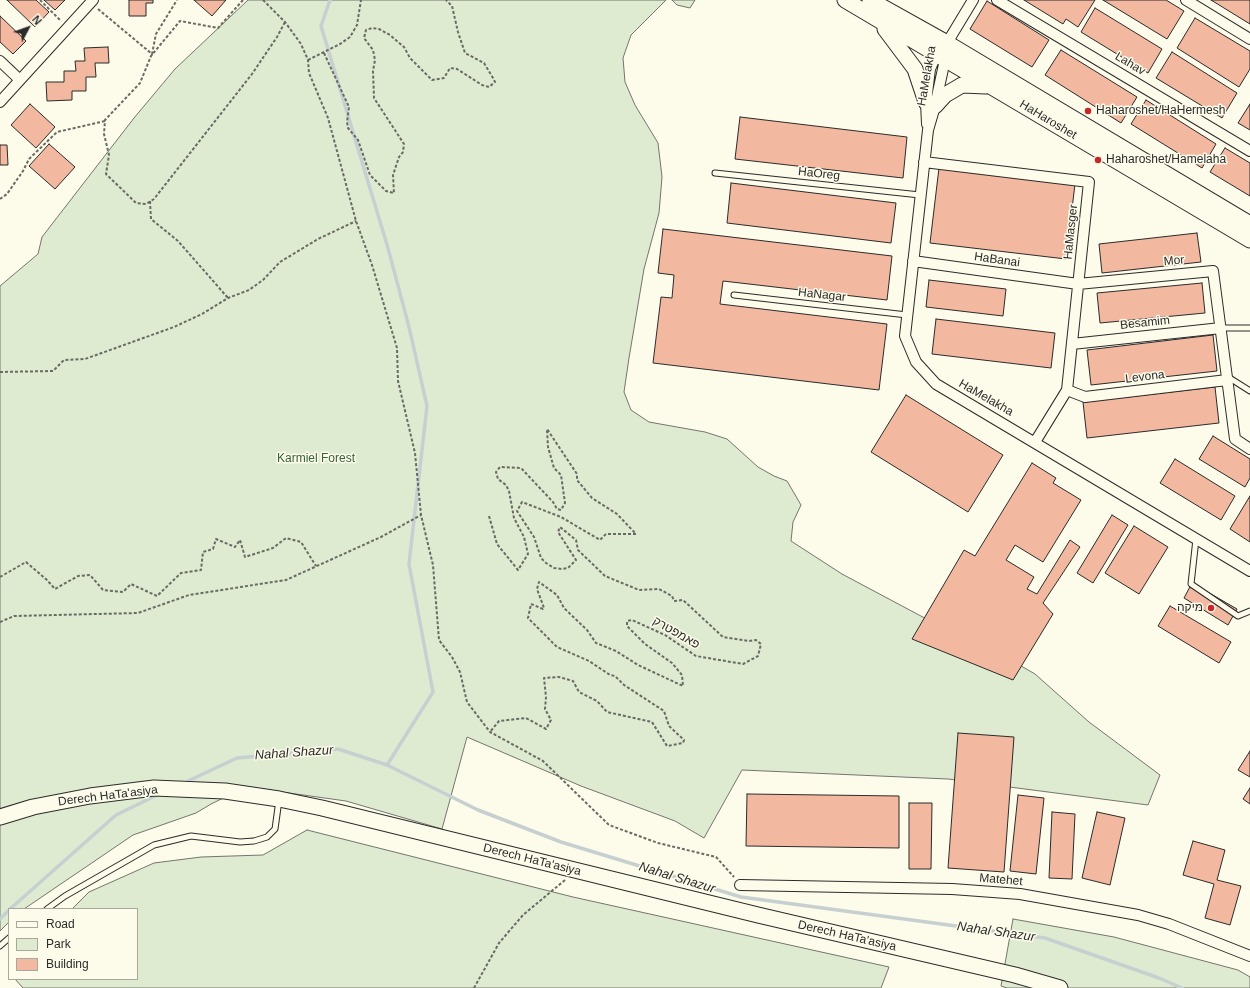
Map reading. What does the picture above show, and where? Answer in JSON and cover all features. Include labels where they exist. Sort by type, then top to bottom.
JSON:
[{"type":"street","name":"HaHaroshet","points":[[845,0],[1250,240]]},
{"type":"street","name":"HaHaroshet","points":[[870,0],[947,43],[1250,224]]},
{"type":"street","name":"HaMelakha","points":[[973,0],[947,43],[941,57],[930,69],[928,130],[905,336],[909,350],[924,373],[936,384],[1250,571]]},
{"type":"street","name":"Lahav","points":[[997,0],[1250,151]]},
{"type":"street","points":[[1186,0],[1250,39]]},
{"type":"street","points":[[0,102],[92,2]]},
{"type":"street","points":[[876,19],[895,39],[915,69],[930,104],[962,85],[981,84],[993,88]]},
{"type":"street","points":[[0,61],[20,80]]},
{"type":"street","name":"HaMasger","points":[[924,162],[1089,182],[1067,390],[1035,442]]},
{"type":"street","name":"HaBanai","points":[[913,262],[1078,284]]},
{"type":"street","name":"Mor","points":[[1078,284],[1213,271],[1221,328]]},
{"type":"street","points":[[1221,328],[1235,439],[1250,449]]},
{"type":"street","name":"Besamim","points":[[1072,344],[1221,328]]},
{"type":"street","name":"Levona","points":[[1067,390],[1085,397],[1227,378]]},
{"type":"street","name":"Derech HaTa'asiya","points":[[0,816],[76,798],[154,788],[225,790],[279,799],[758,916],[1015,975],[1060,988]]},
{"type":"street","name":"Matehet","points":[[740,885],[952,889],[1020,894],[1138,914],[1169,924],[1250,956]]},
{"type":"lane","name":"HaOreg","points":[[715,173],[920,195]]},
{"type":"lane","name":"HaNagar","points":[[734,295],[907,315]]},
{"type":"lane","points":[[1221,328],[1250,328]]},
{"type":"lane","points":[[1227,378],[1250,392]]},
{"type":"lane","points":[[1196,539],[1191,584],[1238,616],[1250,611]]},
{"type":"lane","points":[[48,908],[71,892],[154,845],[191,836],[240,842],[254,841],[267,837],[275,829],[279,799]]},
{"type":"lane","points":[[0,946],[8,939]]},
{"type":"path","points":[[40,0],[68,28]]},
{"type":"path","points":[[0,199],[7,194],[23,171],[29,159],[57,132],[106,120],[140,83],[152,54],[156,34],[177,0]]},
{"type":"path","points":[[152,54],[180,22],[218,28],[243,0]]},
{"type":"path","points":[[263,0],[285,22],[302,44],[308,60],[309,73],[328,118],[356,221],[372,265],[397,348],[398,381],[415,453],[421,515],[433,565],[436,612],[440,640],[460,672],[467,702],[490,732],[543,761],[609,825],[658,843],[716,857],[740,885]]},
{"type":"path","points":[[308,60],[324,53],[350,37],[357,25],[361,0]]},
{"type":"path","points":[[324,53],[350,107],[347,122],[348,128],[358,140],[370,175],[386,191],[394,193],[393,175],[399,157],[403,152],[404,144],[374,98],[374,50],[364,38],[366,30],[372,28],[379,29],[390,35],[404,47],[410,58],[432,80],[444,78],[444,74],[450,68],[457,69],[489,88],[495,82],[484,63],[465,53],[452,6],[446,0]]},
{"type":"path","points":[[92,2],[132,39],[152,54]]},
{"type":"path","points":[[106,120],[104,134],[109,155],[106,174],[136,203],[146,204],[163,188],[252,74],[277,37],[285,22]]},
{"type":"path","points":[[150,201],[151,219],[178,241],[228,298]]},
{"type":"path","points":[[0,372],[53,371],[64,360],[85,359],[174,327],[202,314],[228,298],[249,290],[263,280],[280,262],[301,249],[356,221]]},
{"type":"path","name":"פאמפטרק","points":[[489,516],[497,544],[518,570],[528,554],[524,537],[514,518],[509,491],[506,485],[498,479],[496,472],[500,467],[521,468],[553,502],[557,510],[562,510],[565,503],[561,476],[554,468],[548,447],[547,429],[577,474],[577,480],[592,498],[617,514],[636,534],[606,534],[600,540],[561,517],[522,502],[517,511],[534,537],[541,558],[554,568],[562,569],[568,568],[576,560],[558,532],[560,527],[576,540],[578,550],[605,576],[639,590],[659,589],[672,596],[674,602],[683,600],[723,637],[749,641],[756,640],[761,644],[758,656],[743,664],[696,656],[665,635],[632,620],[627,621],[627,626],[645,644],[672,663],[682,675],[683,686],[638,665],[616,651],[596,643],[587,630],[564,608],[557,595],[539,582],[537,589],[544,608],[543,609],[531,604],[528,618],[557,646],[589,661],[610,675],[615,676],[624,685],[664,711],[669,726],[684,740],[683,743],[667,746],[652,722],[607,712],[597,701],[579,692],[573,681],[560,676],[544,678],[546,697],[545,709],[551,720],[546,729],[526,718],[498,721],[490,732]]},
{"type":"path","points":[[0,622],[14,616],[138,613],[189,595],[286,580],[380,537],[421,515]]},
{"type":"path","points":[[0,576],[26,562],[48,580],[55,589],[78,576],[90,575],[103,590],[122,592],[131,584],[157,596],[181,573],[201,570],[203,552],[213,549],[216,539],[235,547],[240,540],[245,557],[273,548],[286,538],[301,542],[316,566]]},
{"type":"path","points":[[474,988],[499,942],[518,920],[576,871]]},
{"type":"green space","name":"Karmiel Forest","points":[[248,0],[666,0],[631,35],[623,58],[625,82],[635,105],[658,143],[662,177],[659,213],[644,269],[624,392],[631,410],[649,422],[705,432],[727,439],[758,467],[787,481],[801,505],[793,522],[791,541],[842,574],[949,631],[1009,659],[1035,674],[1089,722],[1160,775],[1148,805],[948,779],[742,770],[704,838],[675,821],[581,786],[467,737],[442,829],[346,801],[246,787],[196,813],[133,835],[25,908],[8,908],[8,923],[0,931],[0,286],[38,254],[42,237],[134,118],[175,69]]},
{"type":"green space","points":[[672,0],[695,0],[690,8],[677,5]]},
{"type":"green space","points":[[307,830],[573,897],[889,967],[881,988],[23,988],[16,980],[138,980],[138,908],[73,908],[89,892],[154,863],[201,857],[263,855]]},
{"type":"green space","points":[[1013,919],[1114,937],[1238,970],[1250,977],[1250,988],[1007,988],[1001,986]]},
{"type":"building","points":[[7,0],[36,0],[49,12],[35,27]]},
{"type":"building","points":[[44,0],[65,0],[55,10]]},
{"type":"building","points":[[129,0],[153,0],[153,3],[146,3],[146,16],[129,16]]},
{"type":"building","points":[[194,0],[226,0],[212,16]]},
{"type":"building","points":[[1024,0],[1095,0],[1078,27],[1066,19],[1063,24]]},
{"type":"building","points":[[1103,0],[1166,0],[1184,11],[1167,39]]},
{"type":"building","points":[[1211,0],[1250,0],[1250,24]]},
{"type":"building","points":[[987,1],[1049,40],[1032,67],[970,29]]},
{"type":"building","points":[[1095,8],[1162,49],[1148,73],[1081,32]]},
{"type":"building","points":[[0,16],[26,41],[13,54],[0,42]]},
{"type":"building","points":[[1195,18],[1250,51],[1250,69],[1239,87],[1177,48]]},
{"type":"building","points":[[108,47],[109,63],[95,63],[96,77],[86,77],[86,91],[72,91],[72,100],[47,101],[46,82],[64,82],[64,71],[76,71],[75,61],[85,61],[84,48]]},
{"type":"building","points":[[1061,50],[1137,97],[1121,123],[1045,75]]},
{"type":"building","points":[[1172,52],[1237,93],[1222,118],[1156,78]]},
{"type":"building","points":[[1146,100],[1216,144],[1202,168],[1131,124]]},
{"type":"building","points":[[30,104],[55,127],[36,148],[11,125]]},
{"type":"building","points":[[1250,104],[1250,130],[1238,123]]},
{"type":"building","points":[[740,117],[907,137],[903,178],[735,159]]},
{"type":"building","points":[[49,144],[75,167],[55,189],[29,166]]},
{"type":"building","points":[[0,145],[7,145],[8,165],[0,165]]},
{"type":"building","points":[[1225,148],[1250,163],[1250,196],[1210,172]]},
{"type":"building","points":[[939,168],[1075,184],[1066,259],[930,243]]},
{"type":"building","points":[[731,183],[896,203],[891,243],[727,223]]},
{"type":"building","points":[[663,229],[892,256],[887,300],[723,281],[720,304],[887,324],[879,390],[653,363],[661,297],[672,298],[674,275],[658,273]]},
{"type":"building","points":[[1197,233],[1201,262],[1102,273],[1099,244]]},
{"type":"building","points":[[929,280],[1006,289],[1003,316],[926,307]]},
{"type":"building","points":[[1202,283],[1205,313],[1100,323],[1097,293]]},
{"type":"building","points":[[936,319],[1055,333],[1051,368],[932,354]]},
{"type":"building","points":[[1213,335],[1217,371],[1091,385],[1087,350]]},
{"type":"building","points":[[1215,387],[1219,423],[1087,438],[1083,402]]},
{"type":"building","points":[[906,395],[1003,455],[968,512],[871,452]]},
{"type":"building","points":[[1213,436],[1250,459],[1250,478],[1245,487],[1199,459]]},
{"type":"building","points":[[1175,459],[1235,496],[1221,520],[1160,483]]},
{"type":"building","points":[[1032,463],[1056,478],[1053,483],[1081,500],[1043,562],[1015,545],[1006,560],[1034,577],[1027,589],[1037,594],[1070,540],[1080,547],[1043,603],[1053,614],[1013,680],[912,639],[964,550],[975,556]]},
{"type":"building","points":[[1250,496],[1250,542],[1230,529]]},
{"type":"building","points":[[1112,515],[1128,525],[1093,583],[1077,573]]},
{"type":"building","points":[[1134,526],[1168,547],[1139,594],[1105,573]]},
{"type":"building","points":[[1192,583],[1237,609],[1228,625],[1184,598]]},
{"type":"building","points":[[1170,606],[1231,642],[1219,663],[1158,626]]},
{"type":"building","points":[[958,733],[1014,737],[1004,872],[948,868]]},
{"type":"building","points":[[1250,751],[1250,777],[1238,770]]},
{"type":"building","points":[[1250,788],[1250,804],[1243,799]]},
{"type":"building","points":[[747,794],[899,796],[899,848],[746,846]]},
{"type":"building","points":[[1018,795],[1044,798],[1036,874],[1010,871]]},
{"type":"building","points":[[909,803],[932,803],[931,869],[909,869]]},
{"type":"building","points":[[1052,812],[1075,814],[1072,879],[1049,878]]},
{"type":"building","points":[[1097,812],[1125,818],[1110,885],[1082,878]]},
{"type":"building","points":[[1193,841],[1225,850],[1217,880],[1241,886],[1230,925],[1205,918],[1214,884],[1183,875]]},
{"type":"waterway","points":[[330,0],[321,26],[388,248],[409,327],[427,406],[409,564],[433,692],[387,765]]},
{"type":"waterway","name":"Nahal Shazur","points":[[188,781],[237,758],[338,749],[387,765],[478,810],[561,842],[741,897],[1045,938],[1159,978],[1182,988]]},
{"type":"waterway","name":"Nahal Shazur","points":[[11,908],[116,815],[155,796]]},
{"type":"waterway","name":"Nahal Shazur","points":[[0,919],[8,911]]},
{"type":"place","name":"Haharoshet/HaHermesh","points":[[1088,111]]},
{"type":"place","name":"Haharoshet/Hamelaha","points":[[1098,160]]},
{"type":"place","name":"מיקה","points":[[1211,608]]}]
